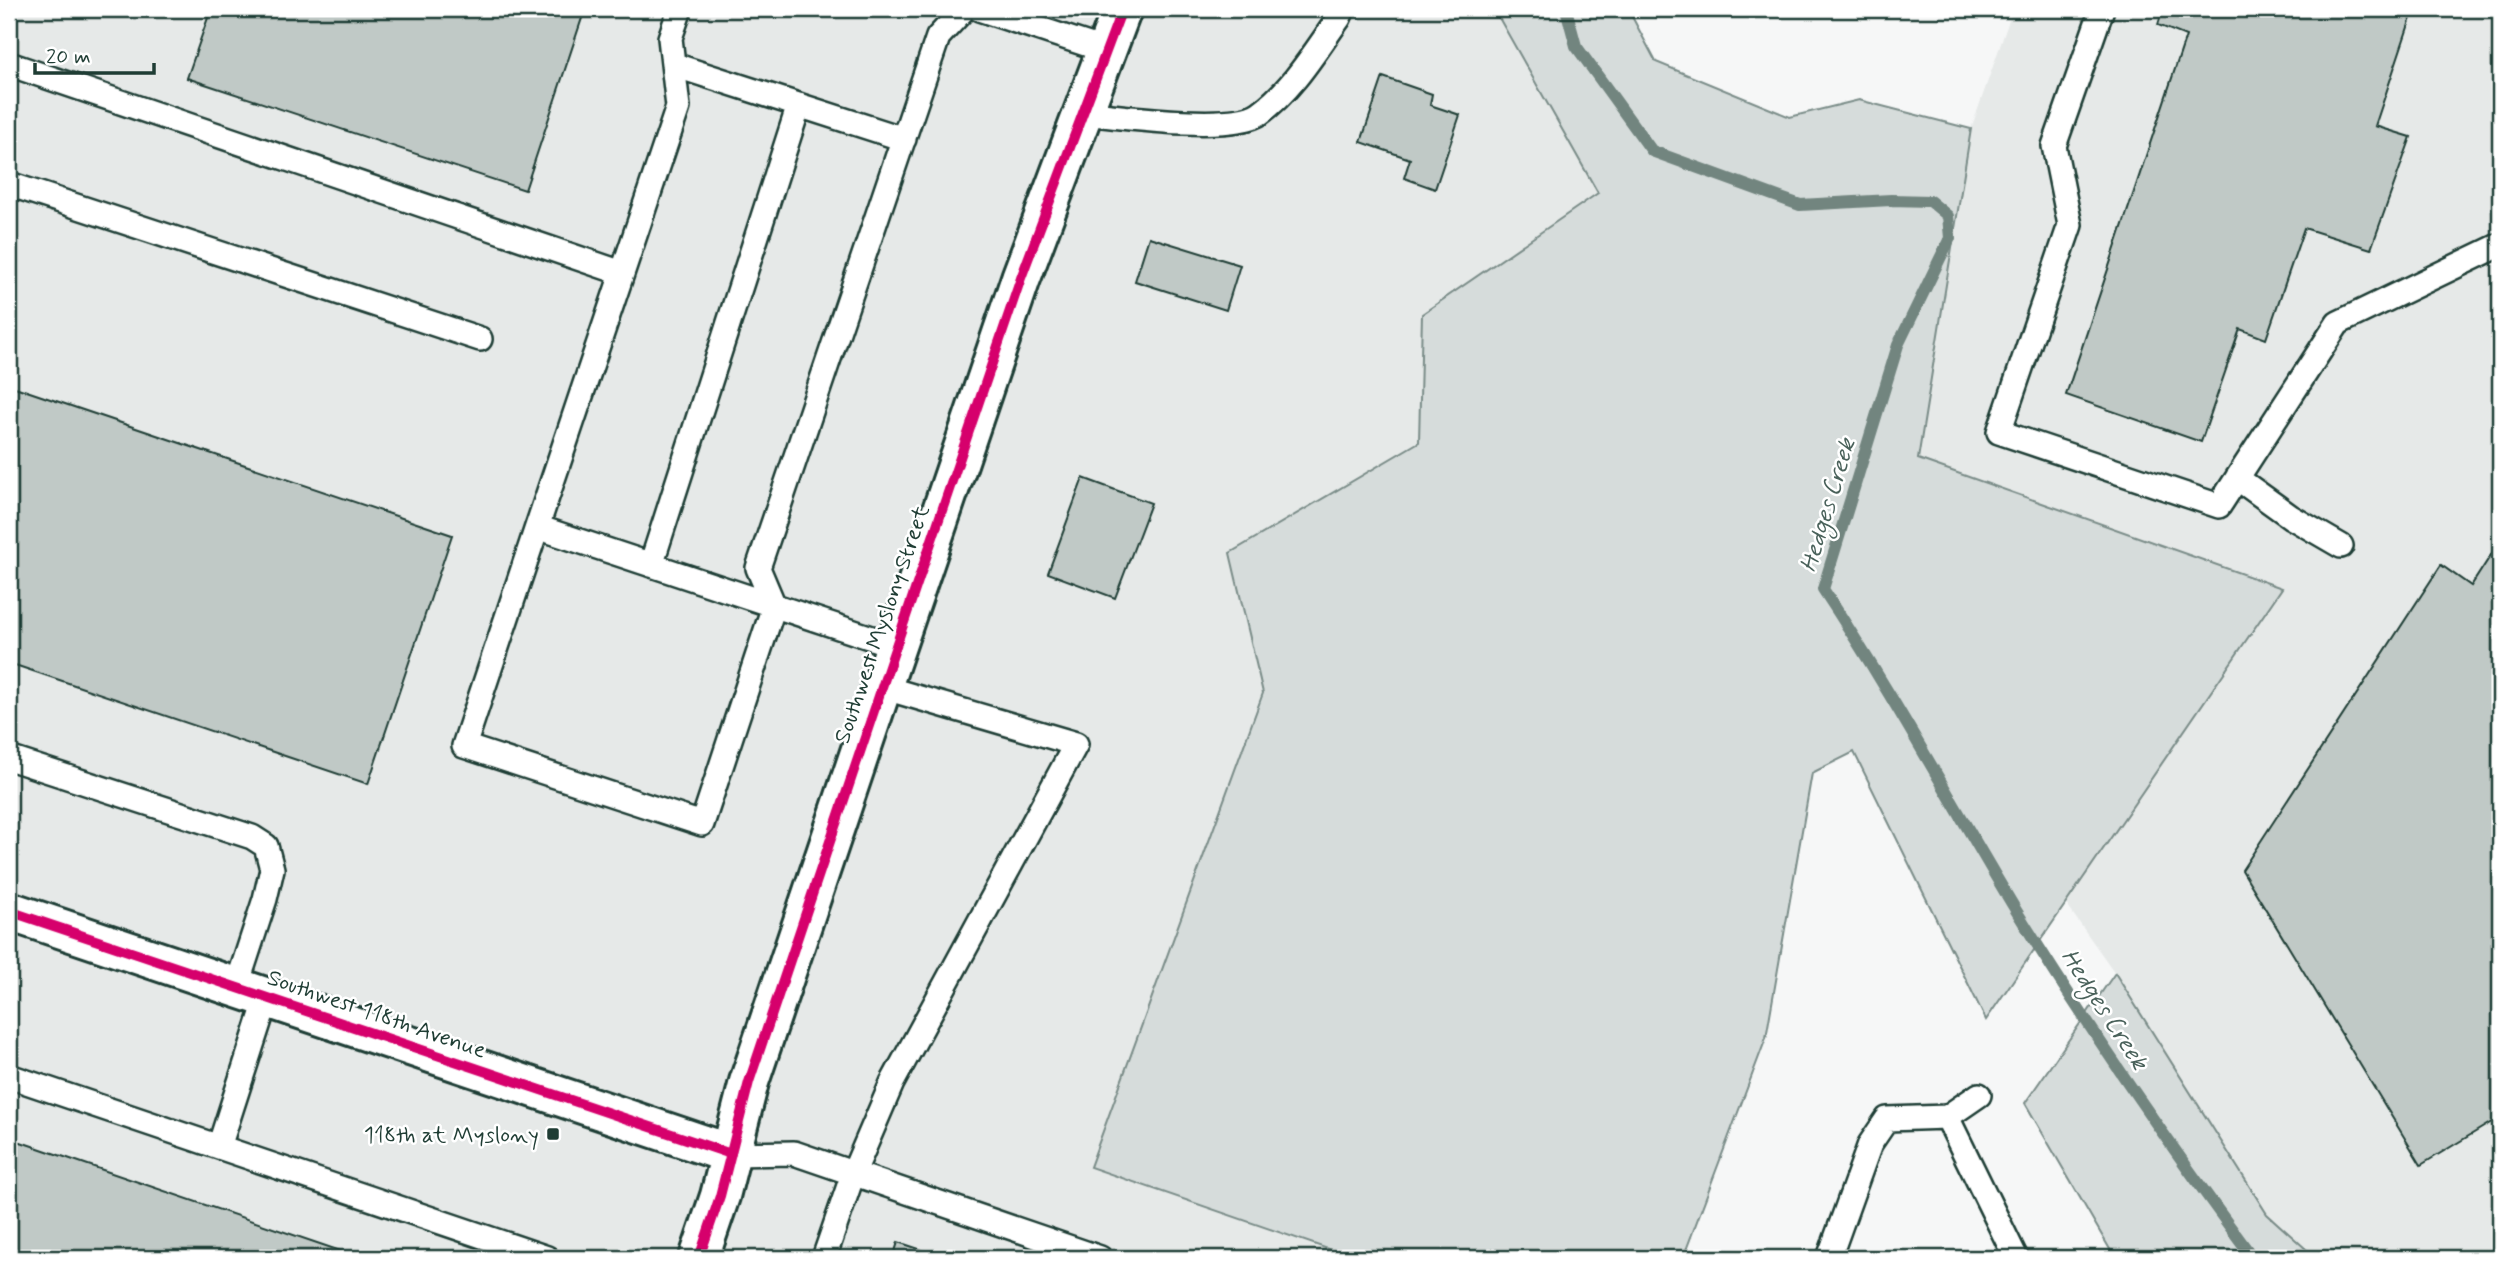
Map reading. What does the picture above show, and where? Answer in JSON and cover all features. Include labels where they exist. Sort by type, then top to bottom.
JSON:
[{"type":"street","name":"Southwest Myslony Street","points":[[699,1258],[750,1082],[882,687],[1021,278],[1122,9]]},
{"type":"street","name":"Southwest 118th Avenue","points":[[9,911],[731,1154]]},
{"type":"lane","points":[[680,9],[670,38],[678,107],[464,746],[702,824],[774,606],[758,568],[938,37],[964,9]]},
{"type":"lane","points":[[979,9],[1107,51]]},
{"type":"lane","points":[[1085,113],[1152,120],[1240,121],[1259,113],[1293,81],[1339,18],[1342,9]]},
{"type":"lane","points":[[2102,9],[2054,146],[2070,225],[1999,432],[2219,506],[2338,323],[2500,245]]},
{"type":"lane","points":[[9,64],[622,273]]},
{"type":"lane","points":[[674,65],[904,139]]},
{"type":"lane","points":[[650,565],[799,105]]},
{"type":"lane","points":[[9,184],[480,339]]},
{"type":"lane","points":[[2237,478],[2291,517],[2342,546]]},
{"type":"lane","points":[[537,527],[896,646]]},
{"type":"lane","points":[[824,1258],[853,1174],[892,1083],[1076,744],[882,687]]},
{"type":"lane","points":[[9,758],[253,837],[266,846],[272,869],[265,899],[252,993],[219,1147]]},
{"type":"lane","points":[[9,1076],[547,1258]]},
{"type":"lane","points":[[1829,1258],[1870,1144],[1887,1119],[1947,1116],[1979,1095]]},
{"type":"lane","points":[[1947,1116],[2016,1258]]},
{"type":"lane","points":[[731,1154],[794,1153],[1038,1248],[1100,1258]]},
{"type":"shaded area","points":[[9,9],[1494,9],[1599,193],[1422,314],[1419,442],[1230,553],[1263,693],[1091,1167],[1354,1258],[9,1258]]},
{"type":"shaded area","points":[[1494,9],[1628,9],[1656,62],[1790,117],[1859,100],[1971,129],[1918,459],[2282,588],[1986,1020],[1854,752],[1812,773],[1766,1038],[1683,1258],[1354,1258],[1090,1167],[1263,693],[1230,553],[1419,442],[1422,314],[1598,193]]},
{"type":"shaded area","points":[[2013,9],[2500,9],[2500,1258],[2316,1258],[2267,1214],[2115,973],[2066,904],[2281,588],[1918,459],[1971,129]]},
{"type":"shaded area","points":[[2115,973],[2267,1214],[2316,1258],[2115,1258],[2025,1103]]},
{"type":"building","points":[[211,9],[585,9],[525,190],[187,78]]},
{"type":"building","points":[[2163,9],[2414,9],[2375,126],[2411,137],[2371,249],[2304,228],[2266,339],[2240,329],[2201,442],[2066,395],[2186,36],[2158,25]]},
{"type":"building","points":[[1383,77],[1432,94],[1430,105],[1460,115],[1435,189],[1404,178],[1410,159],[1361,142]]},
{"type":"building","points":[[1149,237],[1240,265],[1226,310],[1135,281]]},
{"type":"building","points":[[9,385],[452,535],[368,784],[9,663]]},
{"type":"building","points":[[1083,478],[1151,503],[1115,598],[1048,573]]},
{"type":"building","points":[[2500,541],[2500,1117],[2421,1165],[2242,870],[2441,565],[2471,586]]},
{"type":"building","points":[[9,1138],[361,1258],[9,1258]]},
{"type":"building","points":[[898,1242],[946,1258],[893,1258]]},
{"type":"waterway","name":"Hedges Creek","points":[[1566,9],[1576,46],[1652,151],[1800,205],[1891,200],[1930,201],[1948,216],[1950,238],[1898,345],[1823,589],[2073,1001],[2161,1131],[2253,1258]]},
{"type":"cycle path","points":[[699,1258],[720,1196],[749,1082],[882,687],[1021,278],[1122,9]]},
{"type":"cycle path","points":[[9,911],[731,1154]]},
{"type":"place","name":"118th at Myslony","points":[[553,1134]]}]
